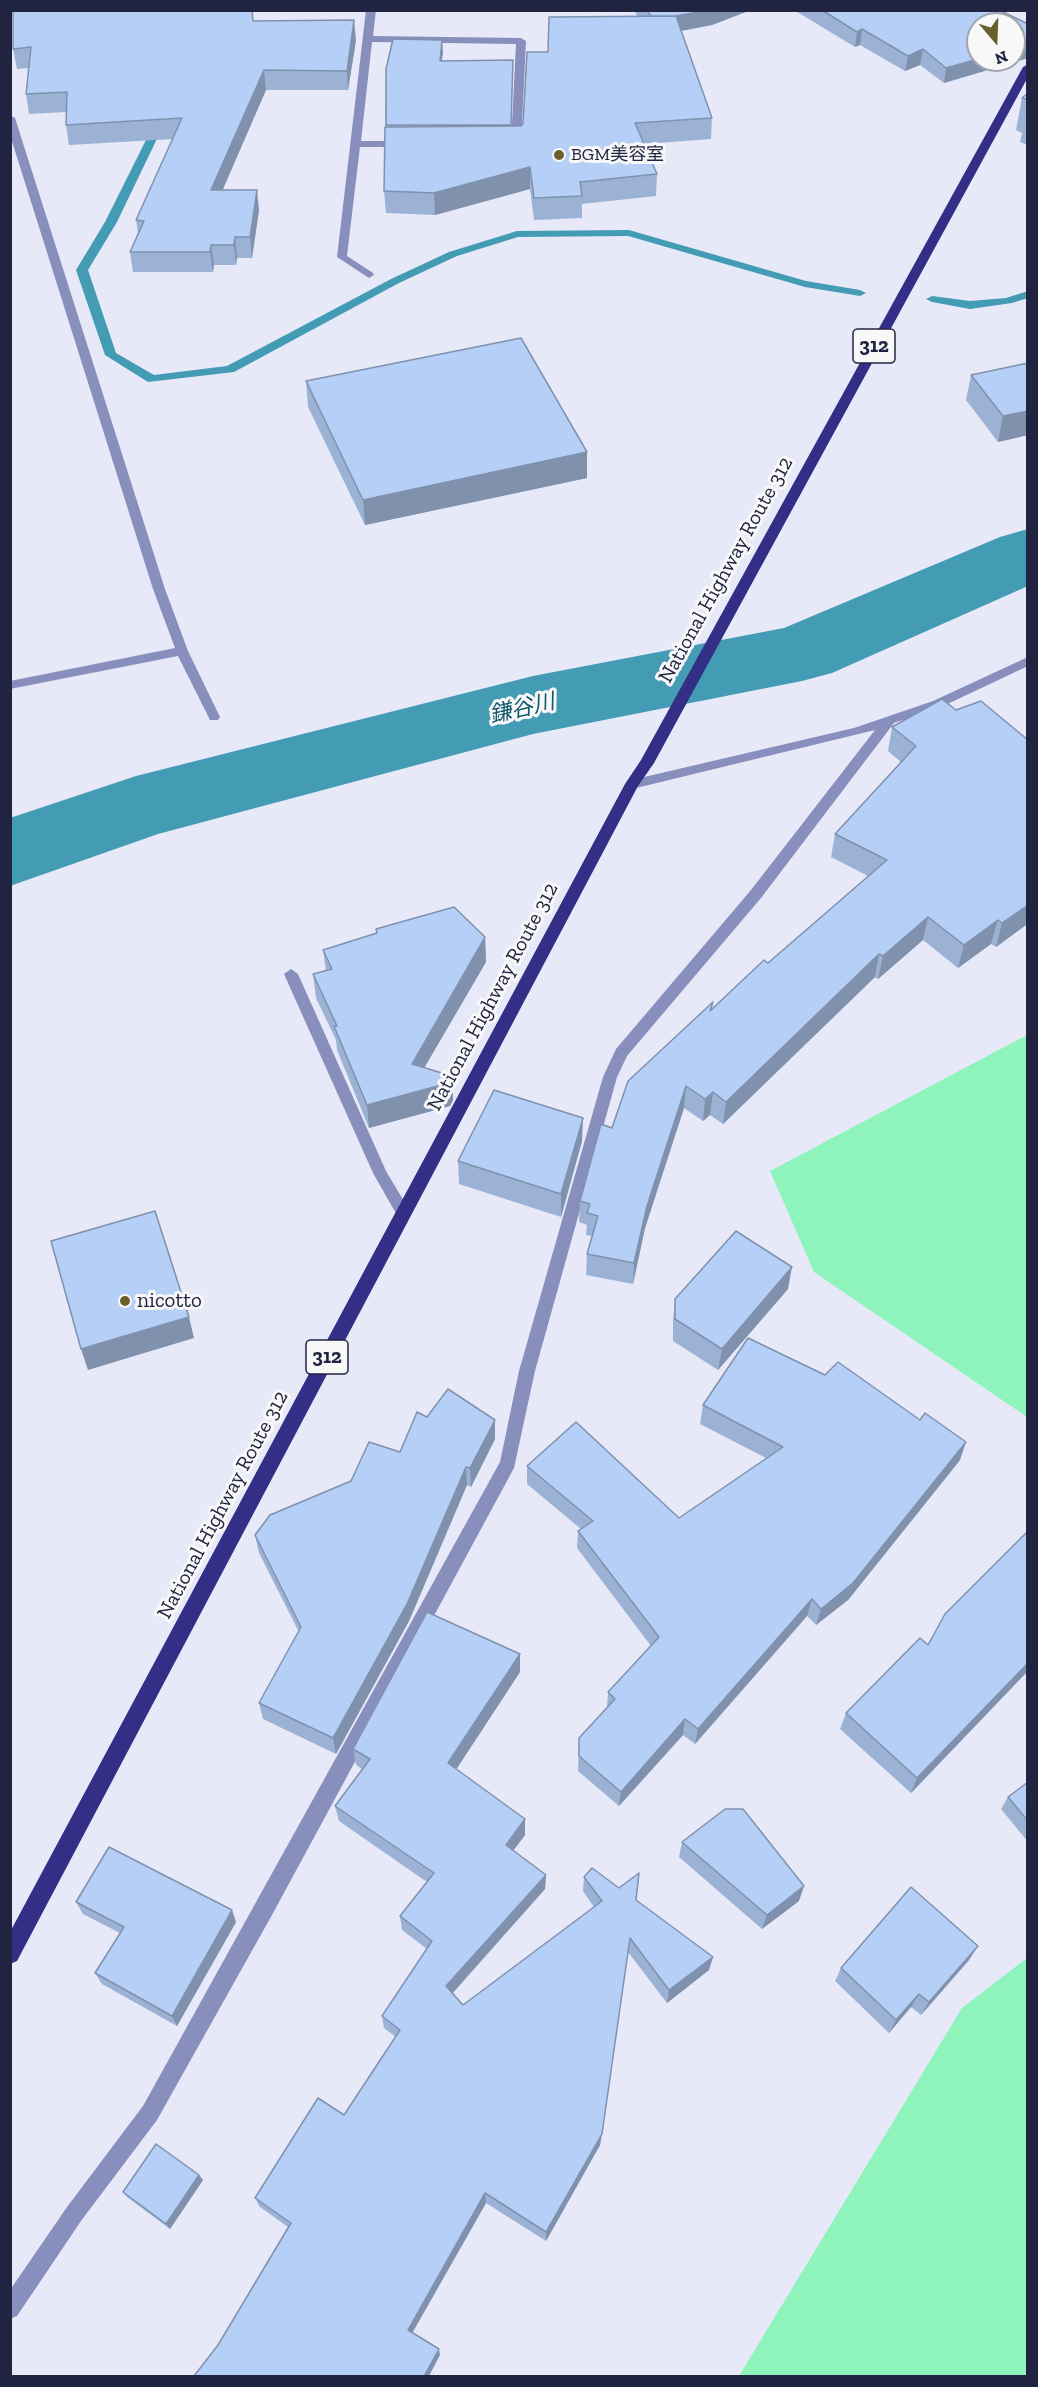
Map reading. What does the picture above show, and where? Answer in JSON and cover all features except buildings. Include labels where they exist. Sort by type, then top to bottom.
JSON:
[{"type":"highway","name":"National Highway Route 312","points":[[10,1954],[632,784],[646,763],[1028,67]]},
{"type":"street","points":[[369,275],[342,257],[371,10]]},
{"type":"street","points":[[368,39],[521,41],[518,144],[506,144]]},
{"type":"street","points":[[10,118],[159,589],[182,651],[214,717]]},
{"type":"street","points":[[355,144],[413,144]]},
{"type":"street","points":[[10,685],[182,651]]},
{"type":"street","points":[[632,784],[833,738],[937,704],[1028,661]]},
{"type":"street","points":[[10,2309],[75,2214],[150,2113],[277,1887],[508,1463],[527,1371],[610,1077],[621,1053],[756,894],[890,720]]},
{"type":"street","points":[[291,974],[380,1173],[404,1213]]},
{"type":"green space","points":[[1027,1035],[1027,1417],[814,1272],[770,1171]]},
{"type":"green space","points":[[1027,1958],[1027,2376],[739,2376],[962,2008]]},
{"type":"waterway","points":[[161,120],[111,222],[82,270],[111,355],[152,379],[230,369],[395,281],[453,254],[517,234],[629,233],[805,284],[860,293]]},
{"type":"waterway","points":[[932,299],[970,305],[1008,301],[1028,294]]},
{"type":"waterway","name":"鎌谷川","points":[[10,853],[136,808],[533,705],[802,653],[1028,555]]},
{"type":"place","name":"BGM美容室","points":[[559,155]]},
{"type":"place","name":"nicotto","points":[[125,1301]]}]
